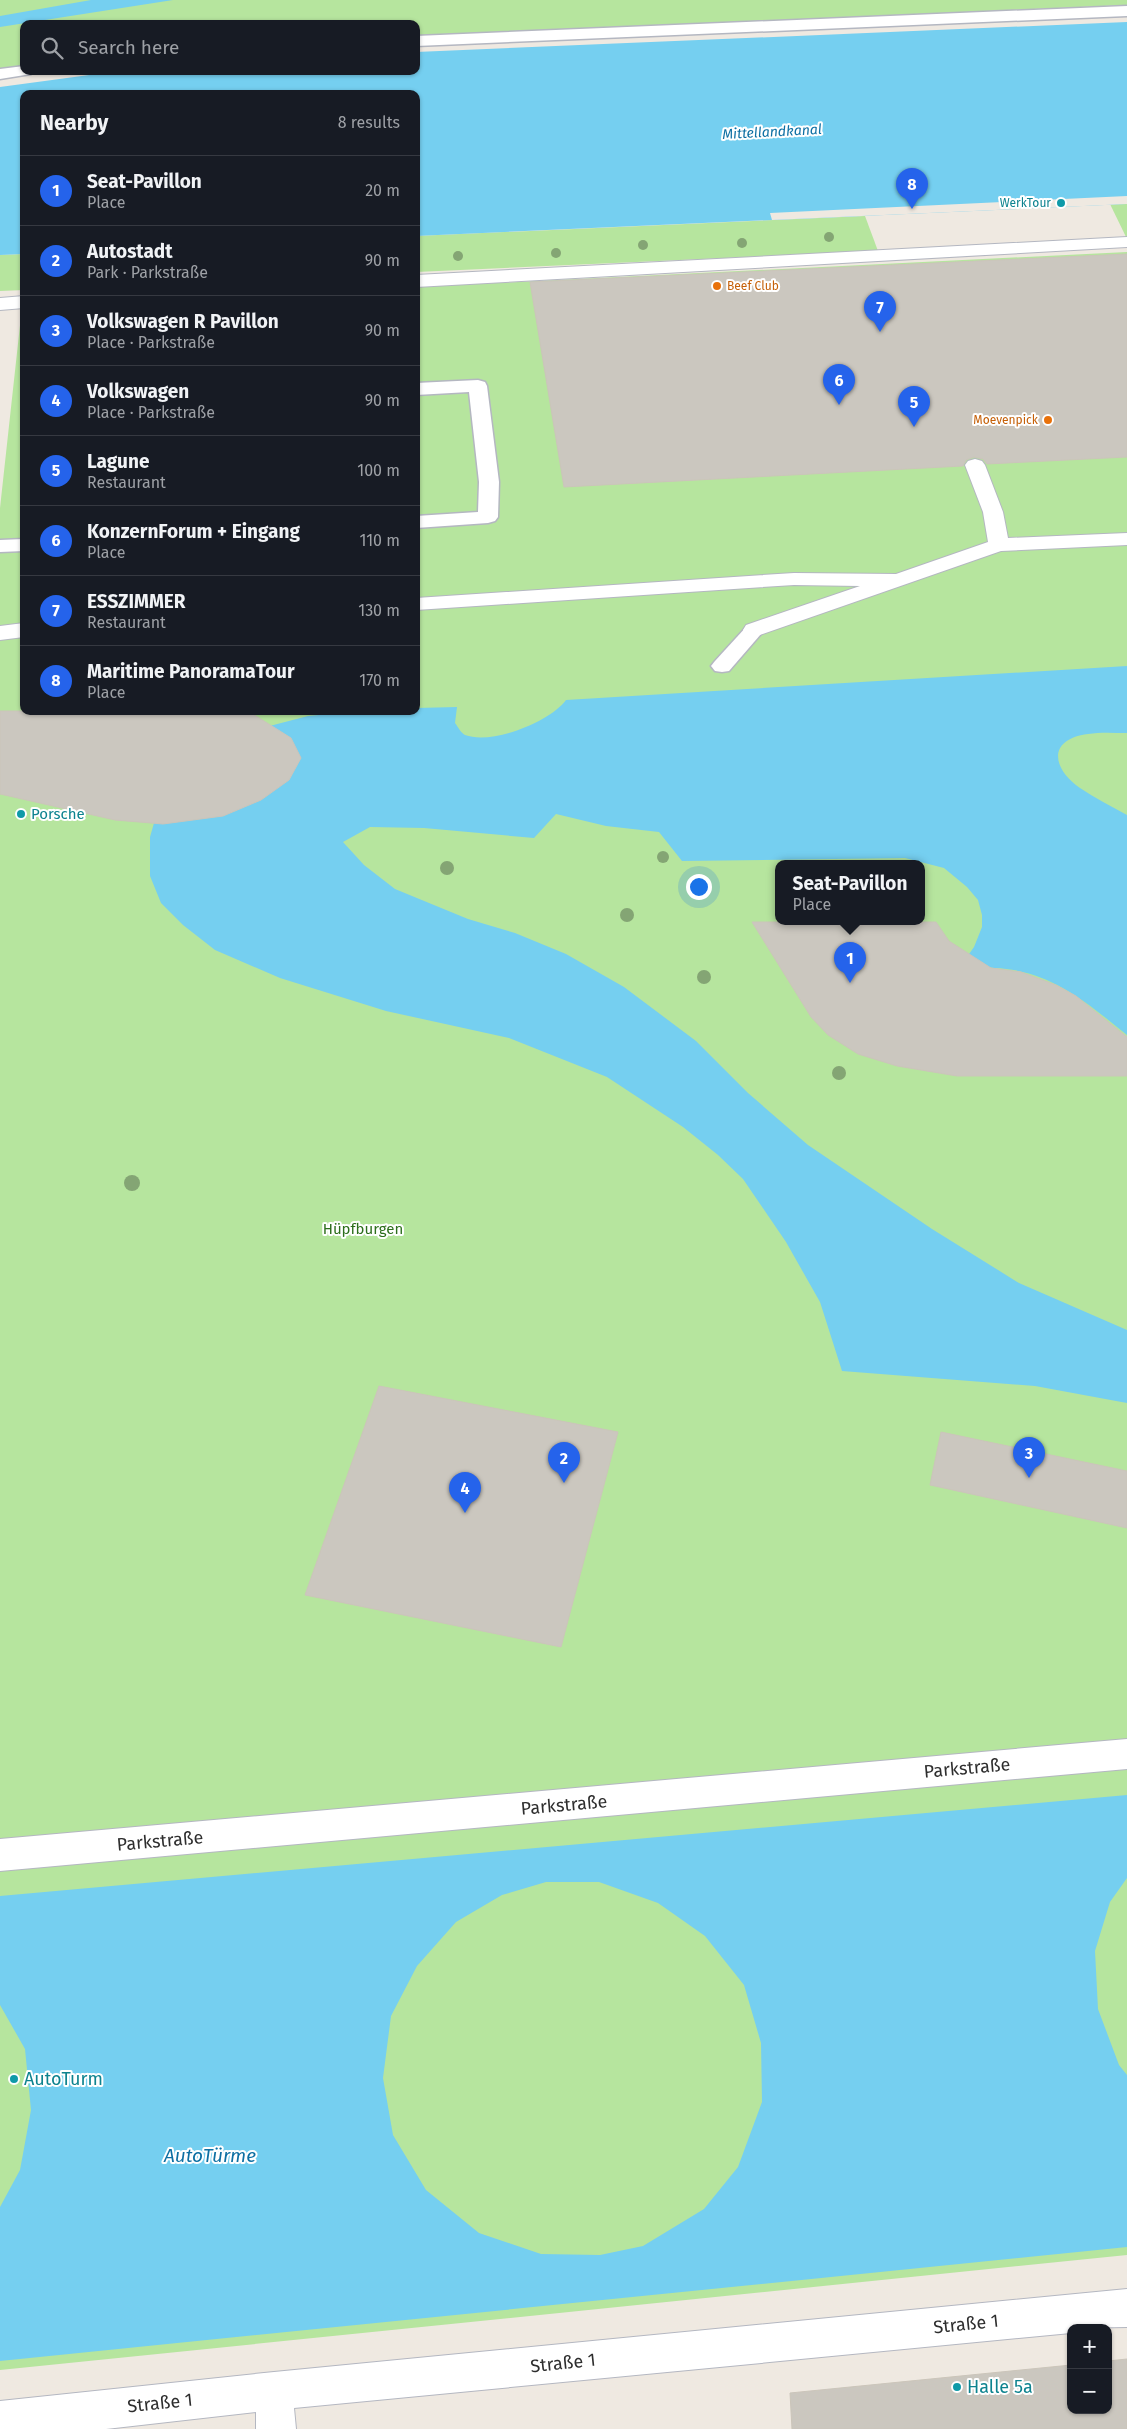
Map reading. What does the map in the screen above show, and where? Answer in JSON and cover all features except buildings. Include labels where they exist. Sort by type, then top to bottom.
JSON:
[{"type":"street","points":[[420,281],[900,260],[1127,242]]},
{"type":"street","points":[[0,304],[20,302]]},
{"type":"street","points":[[975,465],[993,512],[999,545]]},
{"type":"street","points":[[754,630],[999,545],[1127,539]]},
{"type":"street","points":[[420,604],[794,579],[900,580]]},
{"type":"street","points":[[0,633],[20,630]]},
{"type":"street","name":"Parkstraße","points":[[0,1855],[1127,1754]]},
{"type":"street","name":"Straße 1","points":[[0,2420],[274,2391],[1127,2308]]},
{"type":"street","points":[[274,2391],[276,2429]]},
{"type":"lane","points":[[420,41],[1127,11]]},
{"type":"lane","points":[[0,74],[20,72]]},
{"type":"lane","points":[[420,389],[478,386],[489,482],[488,517],[420,522]]},
{"type":"lane","points":[[0,546],[20,545]]},
{"type":"lane","points":[[722,666],[754,630]]},
{"type":"green space","points":[[0,0],[1127,0],[1127,5],[420,36],[420,20],[20,20],[20,66],[0,69]]},
{"type":"green space","points":[[1110,204],[1127,204],[1127,239]]},
{"type":"green space","points":[[865,216],[878,251],[420,272],[420,236]]},
{"type":"green space","name":"Hüpfburgen","points":[[1127,252],[1127,2255],[0,2370],[0,508],[20,325],[20,715],[420,715],[420,287]]},
{"type":"green space","points":[[20,254],[20,290],[0,291],[0,255]]},
{"type":"water","points":[[91,0],[173,0],[45,20],[20,20],[20,24],[0,27],[0,16]]},
{"type":"water","name":"Mittellandkanal","points":[[1127,22],[1127,204],[420,236],[420,90],[20,90],[20,254],[0,255],[0,87],[89,75],[420,75],[420,52]]},
{"type":"water","points":[[1127,666],[1127,733],[1097,733],[1075,737],[1060,748],[1058,755],[1063,772],[1070,780],[1086,792],[1127,815],[1127,1035],[1082,1000],[1050,981],[1014,970],[989,968],[955,974],[974,947],[982,927],[982,915],[978,900],[967,887],[944,868],[925,863],[925,860],[905,858],[682,861],[659,832],[606,826],[556,814],[534,838],[424,828],[370,827],[343,842],[364,865],[395,889],[468,919],[515,933],[566,954],[624,987],[696,1041],[748,1093],[808,1145],[932,1229],[1019,1283],[1127,1330],[1127,1403],[1035,1386],[842,1371],[820,1302],[786,1242],[743,1179],[718,1155],[683,1127],[607,1077],[509,1038],[386,1011],[280,978],[215,950],[183,925],[161,903],[150,876],[150,837],[158,809],[262,728],[308,716],[420,715],[420,708],[457,707],[455,723],[462,733],[476,737],[490,737],[520,730],[547,716],[566,700]]},
{"type":"water","name":"AutoTürme","points":[[1127,1795],[1127,1878],[1110,1902],[1095,1951],[1098,2009],[1119,2065],[1127,2075],[1127,2247],[0,2361],[0,2207],[20,2170],[31,2110],[25,2049],[0,2005],[0,1896]],"holes":[[[546,1882],[599,1882],[658,1903],[705,1936],[744,1985],[761,2043],[762,2102],[738,2167],[704,2209],[643,2246],[600,2255],[541,2254],[479,2233],[426,2190],[393,2135],[383,2078],[391,2016],[417,1966],[456,1922],[502,1895]]]},
{"type":"pier","points":[[1127,196],[1127,204],[772,220],[770,213]]},
{"type":"place","name":"WerkTour","points":[[1061,203]]},
{"type":"place","name":"Maritime PanoramaTour","points":[[912,209]]},
{"type":"place","name":"Beef Club","points":[[717,286]]},
{"type":"place","name":"ESSZIMMER","points":[[880,332]]},
{"type":"place","name":"KonzernForum + Eingang","points":[[839,405]]},
{"type":"place","name":"Moevenpick","points":[[1048,420]]},
{"type":"place","name":"Lagune","points":[[914,427]]},
{"type":"place","name":"Porsche","points":[[21,814]]},
{"type":"place","name":"Seat-Pavillon","points":[[850,983]]},
{"type":"place","name":"Volkswagen R Pavillon","points":[[1029,1478]]},
{"type":"place","name":"Autostadt","points":[[564,1483]]},
{"type":"place","name":"Volkswagen","points":[[465,1513]]},
{"type":"place","name":"AutoTurm","points":[[14,2079]]},
{"type":"place","name":"Halle 5a","points":[[957,2387]]}]
